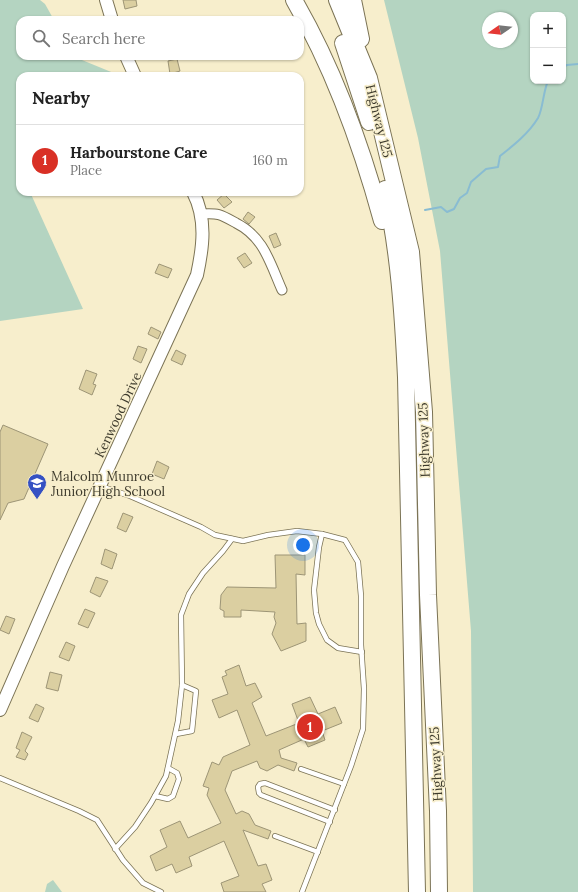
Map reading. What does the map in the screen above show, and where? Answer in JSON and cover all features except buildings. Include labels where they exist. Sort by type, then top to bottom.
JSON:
[{"type":"highway","points":[[294,0],[303,16]]},
{"type":"highway","name":"Highway 125","points":[[326,0],[353,69],[372,132],[389,206],[397,258],[404,343],[409,459],[417,892]]},
{"type":"highway","name":"Highway 125","points":[[337,0],[369,78],[412,252],[424,412],[428,595],[438,811],[439,892]]},
{"type":"highway","points":[[353,0],[369,78]]},
{"type":"highway","points":[[304,19],[335,82],[370,178],[386,238],[404,343]]},
{"type":"street","points":[[106,0],[111,16]]},
{"type":"street","points":[[128,60],[133,72]]},
{"type":"street","name":"Kenwood Drive","points":[[0,710],[5,688],[197,275],[202,248],[203,226],[201,214],[194,196]]},
{"type":"street","points":[[201,214],[218,213],[246,228],[253,234],[264,250],[282,290]]},
{"type":"lane","points":[[100,486],[130,496],[201,527],[215,535],[243,541],[268,535],[297,531],[322,534],[345,540],[358,562],[361,596],[364,689],[363,729],[335,810],[302,892]]},
{"type":"lane","points":[[322,534],[314,590],[316,612],[319,624],[327,640],[338,648],[362,652]]},
{"type":"lane","points":[[115,849],[135,827],[166,776],[176,734],[182,685],[181,615],[189,594],[203,573],[223,551],[232,538]]},
{"type":"lane","points":[[176,734],[192,731],[196,691],[182,685]]},
{"type":"lane","points":[[155,796],[168,799],[173,796],[179,779],[177,773],[168,768]]},
{"type":"lane","points":[[301,769],[344,784]]},
{"type":"lane","points":[[0,778],[97,820],[123,860],[143,883],[161,892]]},
{"type":"lane","points":[[330,822],[261,795],[258,787],[260,784],[265,783],[335,810]]},
{"type":"lane","points":[[274,836],[318,852]]},
{"type":"green space","points":[[0,0],[40,0],[45,4],[52,16],[16,16],[16,60],[82,60],[111,72],[16,72],[16,196],[32,196],[83,309],[0,321]]},
{"type":"green space","points":[[384,0],[578,0],[578,892],[473,892],[471,631],[440,251],[418,138]]},
{"type":"green space","points":[[53,880],[62,892],[45,892],[47,884]]},
{"type":"waterway","points":[[566,66],[578,64]]},
{"type":"waterway","points":[[425,210],[441,207],[447,212],[454,209],[460,198],[467,193],[471,182],[486,169],[498,167],[500,156],[526,134],[538,118],[547,84]]},
{"type":"place","name":"Malcolm Munroe Junior High School","points":[[37,500]]},
{"type":"place","name":"Harbourstone Care","points":[[310,727]]}]
